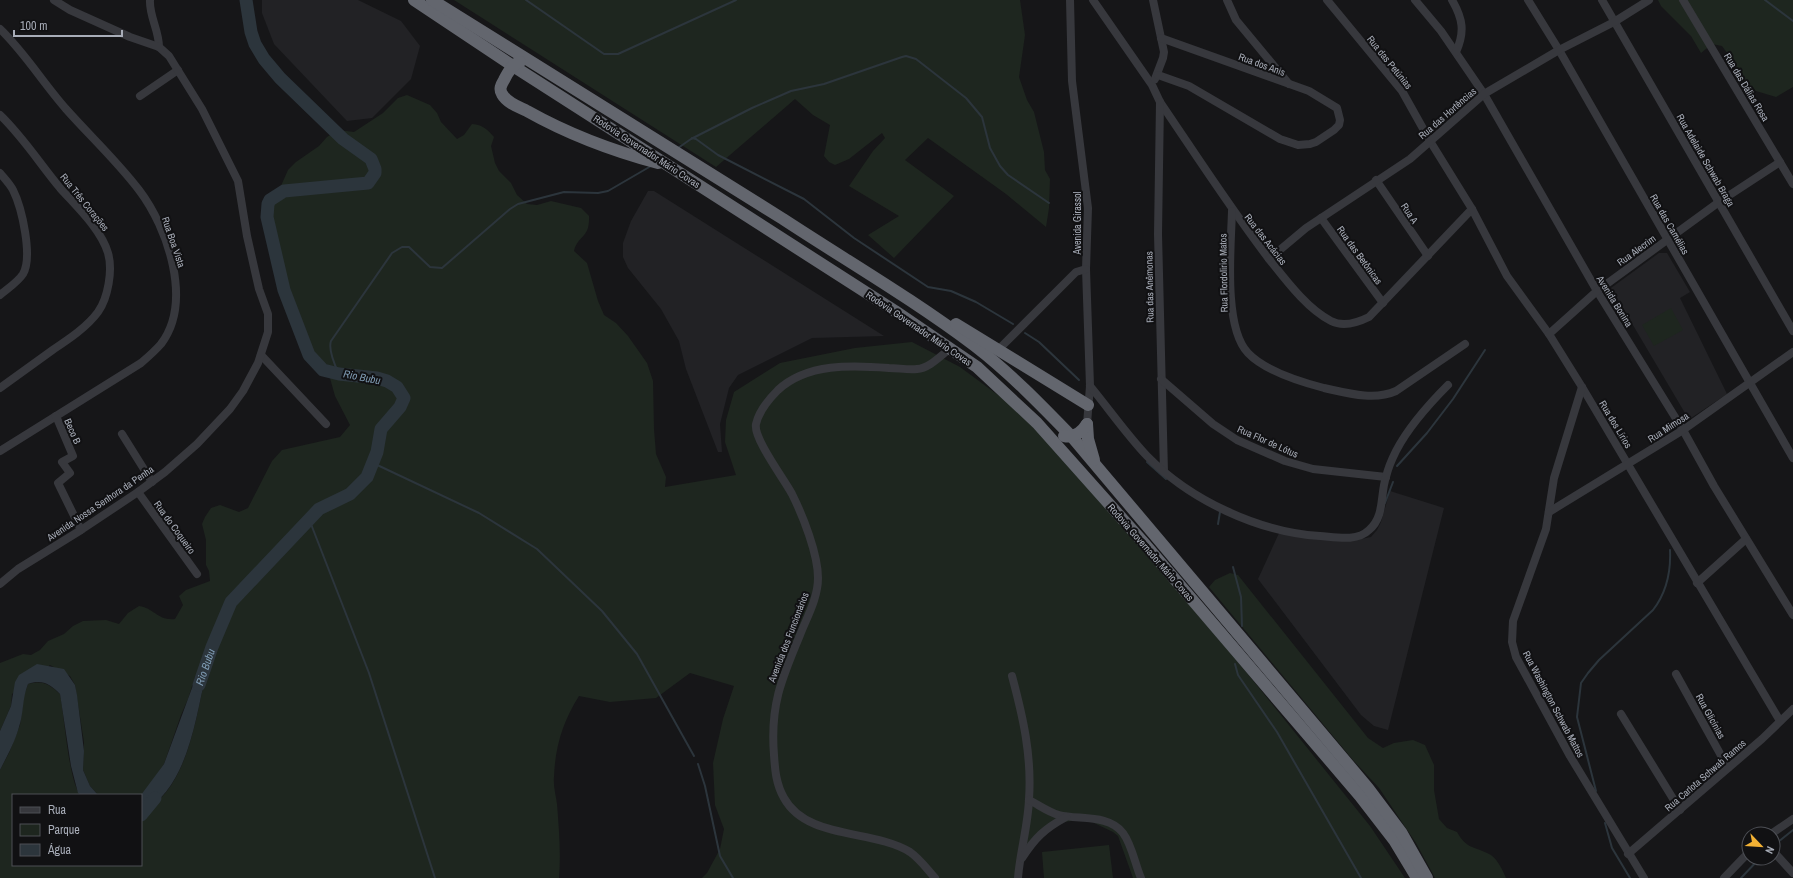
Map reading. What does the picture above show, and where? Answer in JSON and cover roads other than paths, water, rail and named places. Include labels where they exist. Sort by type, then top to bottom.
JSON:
[{"type":"highway","name":"Rodovia Governador Mário Covas","points":[[414,0],[513,66],[671,166],[978,367],[1037,423],[1143,542],[1360,796],[1394,840],[1417,878]]},
{"type":"highway","name":"Rodovia Governador Mário Covas","points":[[432,0],[727,184],[920,308],[976,347],[998,365],[1041,405],[1072,437],[1368,788],[1401,832],[1427,878]]},
{"type":"highway","points":[[641,131],[622,126],[523,63],[517,63],[513,66],[505,77],[500,89],[505,98],[555,126],[598,144],[671,166]]},
{"type":"highway","points":[[920,308],[942,315],[1088,405]]},
{"type":"highway","points":[[978,367],[984,366],[989,368],[1053,433],[1060,436],[1072,437],[1079,433],[1087,424]]},
{"type":"highway","points":[[1087,424],[1088,440],[1096,465]]},
{"type":"street","points":[[54,0],[70,10],[130,37],[159,47],[157,30],[151,13],[150,0]]},
{"type":"street","name":"Avenida Girassol","points":[[1070,0],[1072,81],[1088,208],[1086,269],[1090,386],[1087,424]]},
{"type":"street","name":"Rua das Acácias","points":[[1094,0],[1152,85],[1160,102],[1232,211],[1283,277],[1313,308],[1331,321],[1342,324],[1361,321],[1369,317],[1472,209]]},
{"type":"street","points":[[1152,85],[1158,75],[1164,58],[1153,0]]},
{"type":"street","points":[[1227,0],[1236,20],[1289,84]]},
{"type":"street","name":"Rua das Petúnias","points":[[1327,0],[1402,91],[1430,141]]},
{"type":"street","name":"Avenida Bonina","points":[[1415,0],[1428,14],[1456,52],[1484,94],[1597,291],[1683,430],[1714,486],[1793,615]]},
{"type":"street","points":[[1452,0],[1461,18],[1462,39],[1456,52]]},
{"type":"street","name":"Rua das Camélias","points":[[1528,0],[1559,50],[1748,383],[1793,458]]},
{"type":"street","name":"Rua Adelaide Schwab Braga","points":[[1602,0],[1793,331]]},
{"type":"street","name":"Rua das Hortências","points":[[1269,259],[1292,238],[1376,180],[1410,159],[1484,94],[1559,50],[1614,22],[1649,0]]},
{"type":"street","name":"Rua das Dálias Rosa","points":[[1683,0],[1793,184]]},
{"type":"street","name":"Rua Boa Vista","points":[[0,30],[16,45],[53,93],[139,191],[154,215],[165,243],[176,287],[175,306],[167,334],[161,344],[141,363],[0,451]]},
{"type":"street","name":"Rua dos Anis","points":[[1158,75],[1189,86],[1280,139],[1298,145],[1316,142],[1329,134],[1339,125],[1340,120],[1337,108],[1309,91],[1161,38]]},
{"type":"street","name":"Avenida Nossa Senhora da Penha","points":[[0,584],[18,569],[138,492],[197,444],[230,409],[249,382],[261,355],[268,332],[268,314],[259,289],[247,236],[238,181],[202,109],[169,56],[159,47]]},
{"type":"street","points":[[140,96],[178,70]]},
{"type":"street","name":"Rua das Anêmonas","points":[[1160,102],[1158,234],[1164,472]]},
{"type":"street","name":"Rua Três Corações","points":[[0,115],[86,218],[103,241],[108,254],[109,262],[109,277],[105,298],[102,306],[94,317],[72,336],[0,388]]},
{"type":"street","name":"Rua dos Lírios","points":[[1430,141],[1472,209],[1507,276],[1549,334],[1582,387],[1780,721]]},
{"type":"street","name":"Rua Alecrim","points":[[1549,334],[1597,291],[1719,202],[1780,162]]},
{"type":"street","points":[[0,173],[9,183],[17,200],[25,233],[27,252],[23,274],[0,295]]},
{"type":"street","name":"Rua A","points":[[1376,180],[1428,256]]},
{"type":"street","name":"Rua Flordolirio Matos","points":[[1232,211],[1231,278],[1232,307],[1236,334],[1243,347],[1255,360],[1291,378],[1315,385],[1378,396],[1387,395],[1396,391],[1465,344]]},
{"type":"street","name":"Rua das Betônicas","points":[[1321,218],[1383,303]]},
{"type":"street","points":[[999,349],[1076,272],[1086,269]]},
{"type":"street","name":"Avenida dos Funcionários","points":[[935,878],[908,851],[876,839],[826,828],[806,821],[788,803],[777,783],[772,736],[775,703],[784,672],[814,600],[818,578],[815,559],[802,516],[792,494],[758,436],[756,424],[764,406],[780,389],[802,375],[835,366],[917,369],[934,361],[951,348]]},
{"type":"street","name":"Rua Mimosa","points":[[1549,512],[1683,430],[1793,352]]},
{"type":"street","points":[[261,355],[326,424]]},
{"type":"street","name":"Rua Flor de Lótus","points":[[1161,379],[1213,424],[1237,440],[1285,461],[1313,469],[1386,477]]},
{"type":"street","points":[[1090,386],[1147,456],[1164,472],[1191,493],[1222,510],[1278,529],[1306,535],[1344,538],[1362,535],[1368,532],[1374,525],[1381,509],[1386,477],[1396,451],[1407,433],[1432,401],[1448,385]]},
{"type":"street","name":"Rua Washington Schwab Mattos","points":[[1582,387],[1554,478],[1546,529],[1514,621],[1512,642],[1519,663],[1570,756],[1628,854],[1644,878]]},
{"type":"street","name":"Beco B","points":[[56,416],[74,456],[62,462],[70,473],[58,483],[81,530]]},
{"type":"street","points":[[122,434],[152,482]]},
{"type":"street","name":"Rua do Coqueiro","points":[[138,492],[196,574]]},
{"type":"street","points":[[1697,583],[1746,539]]},
{"type":"street","name":"Rua Glicínias","points":[[1676,674],[1728,768]]},
{"type":"street","points":[[1012,676],[1025,728],[1028,753],[1029,800],[1018,878]]},
{"type":"street","name":"Rua Carlota Schwab Ramos","points":[[1628,854],[1762,739],[1793,709]]},
{"type":"street","points":[[1622,714],[1680,810]]},
{"type":"street","points":[[1029,800],[1049,812],[1066,817],[1101,820],[1113,825],[1121,831],[1128,841],[1142,878]]},
{"type":"street","points":[[1020,860],[1046,828],[1066,817]]},
{"type":"street","points":[[1781,827],[1793,819]]},
{"type":"street","points":[[1724,878],[1741,860]]},
{"type":"street","points":[[1781,860],[1793,873]]},
{"type":"water","points":[[37,664],[64,669],[75,685],[84,751],[83,770],[90,786],[97,794],[78,793],[71,766],[60,694],[46,683],[42,682],[28,684],[21,721],[11,749],[0,770],[0,731],[11,706],[15,682],[19,675]]},
{"type":"water","points":[[204,668],[206,674],[193,732],[187,751],[179,770],[169,787],[157,802],[142,812],[142,794],[164,764],[199,669]]},
{"type":"waterway","name":"Rio Bubu","points":[[199,685],[212,647],[231,602],[319,509],[350,494],[367,477],[377,452],[381,429],[400,407],[404,398],[397,387],[387,381],[377,378],[339,374],[323,370],[309,355],[284,290],[267,217],[268,204],[270,200],[284,191],[368,183],[375,173],[375,169],[371,159],[343,139],[280,78],[264,59],[255,44],[251,32],[246,0]]},
{"type":"waterway","points":[[526,0],[604,54],[618,54],[736,0]]},
{"type":"waterway","points":[[1765,0],[1793,21]]},
{"type":"waterway","points":[[678,148],[691,139],[752,108],[791,91],[824,84],[906,56],[916,59],[966,98],[982,117],[990,148],[1000,166],[1008,175],[1049,203]]},
{"type":"waterway","points":[[692,138],[696,139],[718,155],[804,199],[854,238],[928,287],[951,291],[976,302],[1013,324]]},
{"type":"waterway","points":[[339,374],[331,353],[331,341],[392,253],[402,247],[409,247],[430,267],[442,268],[510,209],[518,204],[564,192],[598,193],[608,191],[651,166]]},
{"type":"waterway","points":[[1025,333],[1039,342],[1079,380]]},
{"type":"waterway","points":[[1397,466],[1427,433],[1453,399],[1485,350]]},
{"type":"waterway","points":[[1147,462],[1166,479]]},
{"type":"waterway","points":[[373,463],[479,513],[537,549],[602,611],[637,654],[694,756]]},
{"type":"waterway","points":[[1385,503],[1393,482]]},
{"type":"waterway","points":[[1218,524],[1220,512]]},
{"type":"waterway","points":[[309,519],[369,673],[435,878]]},
{"type":"waterway","points":[[1596,791],[1577,717],[1581,683],[1599,660],[1653,610],[1658,603],[1667,582],[1670,566],[1670,550]]},
{"type":"waterway","points":[[1233,567],[1241,597],[1242,626]]},
{"type":"waterway","points":[[1235,664],[1238,675],[1277,732],[1361,878]]},
{"type":"waterway","points":[[698,764],[705,786],[720,856],[733,878]]},
{"type":"waterway","name":"Rio Bubu","points":[[142,814],[155,798]]},
{"type":"waterway","points":[[1605,823],[1612,848],[1630,878]]},
{"type":"waterway","points":[[1781,840],[1793,830]]},
{"type":"waterway","points":[[1741,878],[1752,866]]}]
